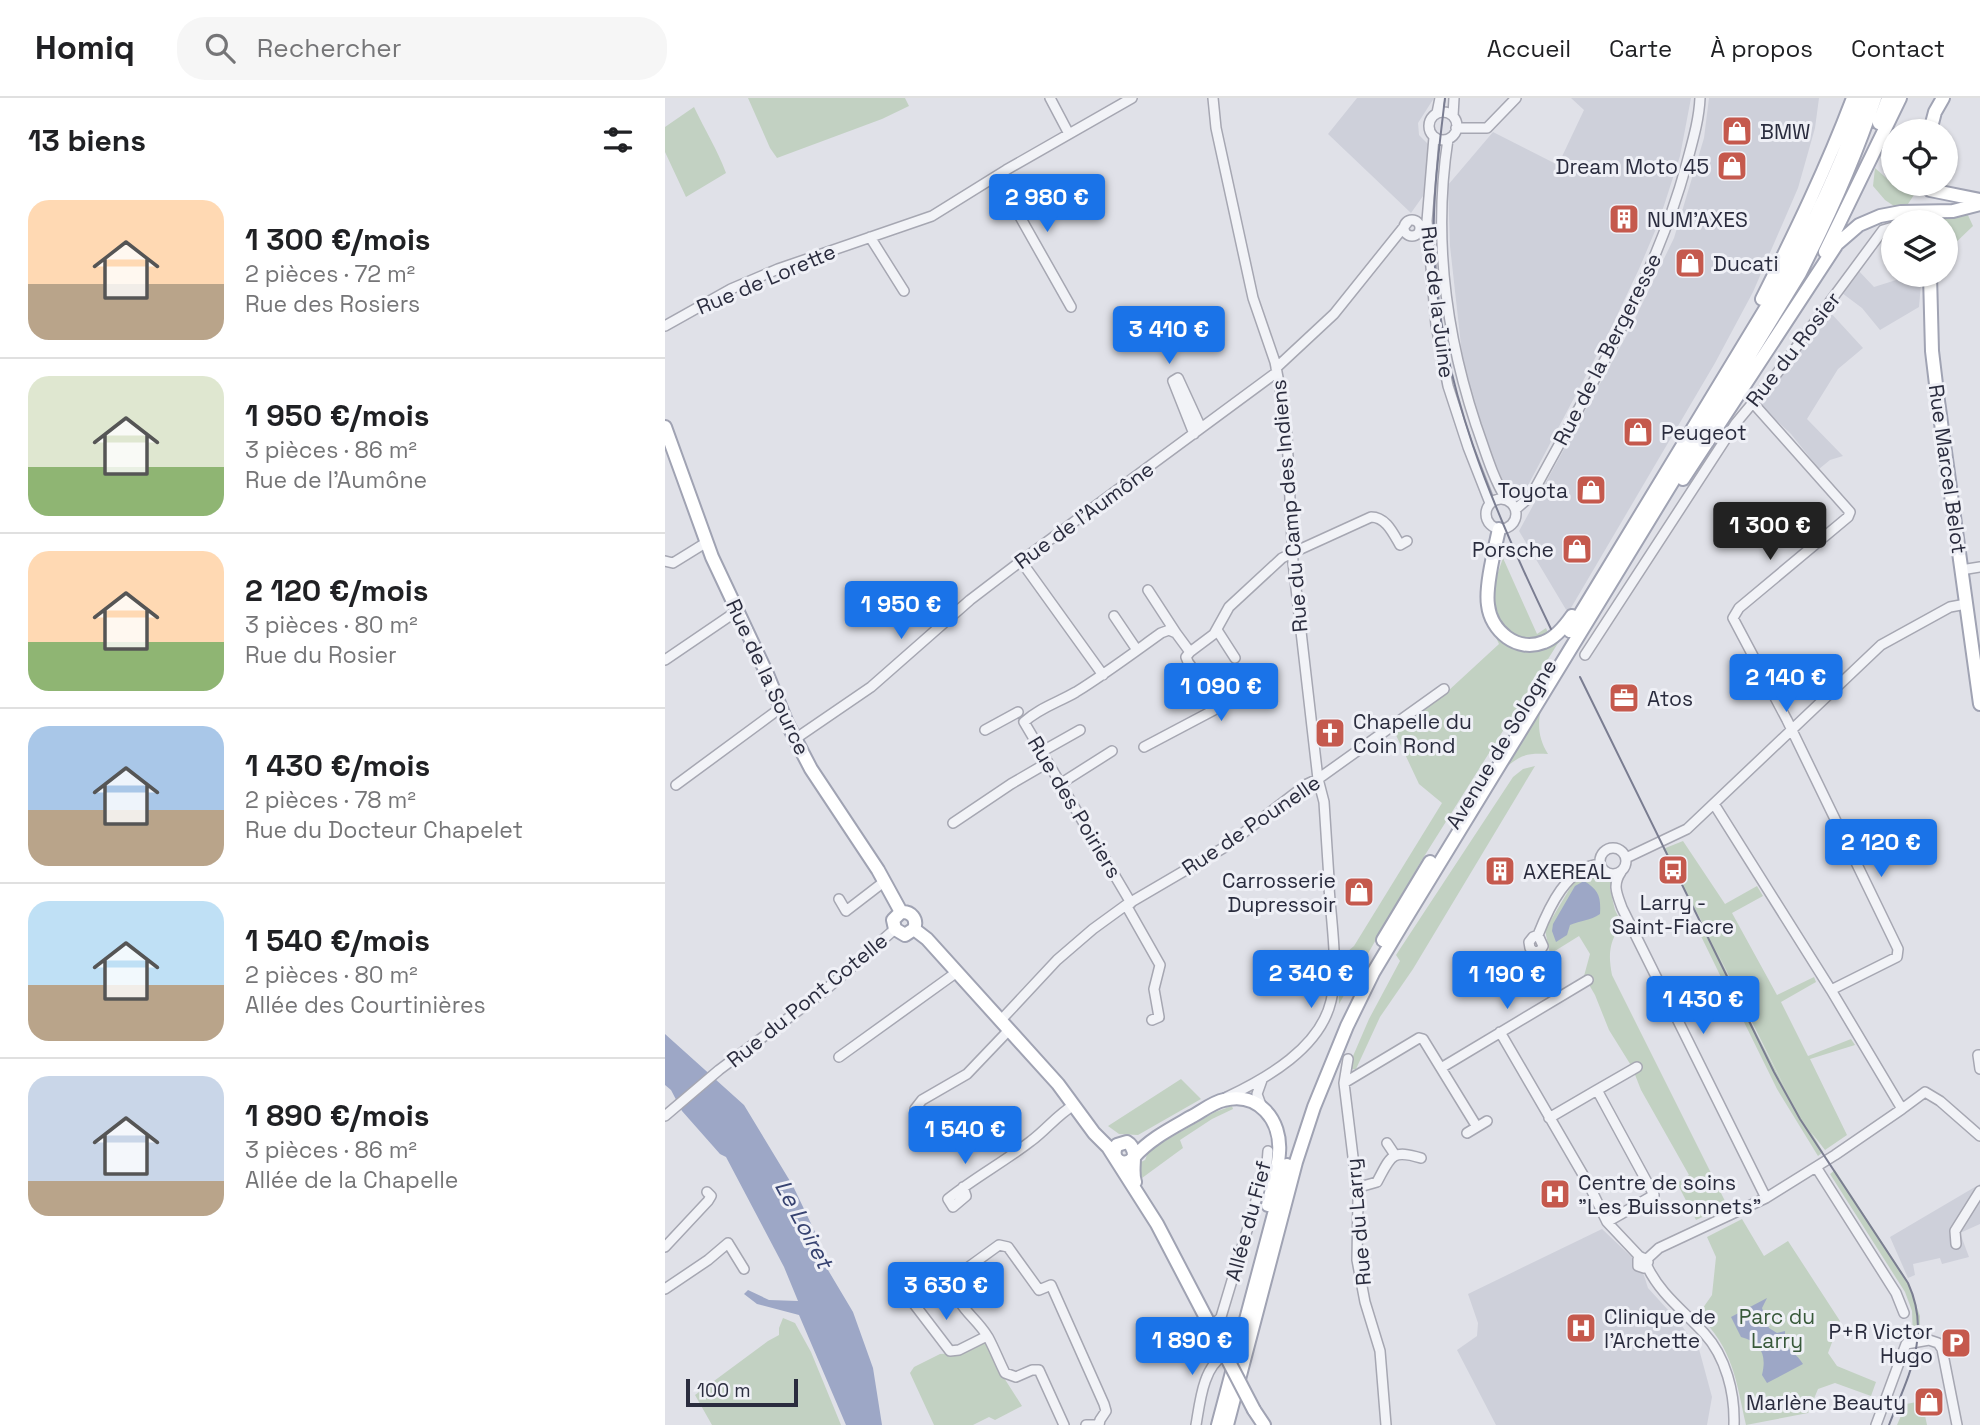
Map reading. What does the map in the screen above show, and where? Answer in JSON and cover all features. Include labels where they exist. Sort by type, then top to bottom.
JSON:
[{"type":"main road","points":[[1823,171],[1846,98]]},
{"type":"main road","points":[[1726,372],[1807,209],[1853,98]]},
{"type":"main road","name":"Avenue de Sologne","points":[[1217,1425],[1298,1129],[1315,1079],[1338,1026],[1393,922],[1789,270],[1816,217],[1865,98]]},
{"type":"main road","name":"Avenue de Sologne","points":[[1227,1425],[1296,1162],[1314,1107],[1347,1026],[1373,973],[1403,922],[1800,273],[1827,221],[1875,98]]},
{"type":"main road","points":[[1848,206],[1888,98]]},
{"type":"main road","points":[[1776,337],[1829,245],[1900,98]]},
{"type":"main road","points":[[1933,119],[1944,98]]},
{"type":"main road","points":[[1958,195],[1980,202]]},
{"type":"main road","points":[[1956,210],[1980,202]]},
{"type":"main road","points":[[1537,701],[1837,244],[1859,225],[1881,216]]},
{"type":"main road","name":"Rue Marcel Belot","points":[[1931,287],[1936,388],[1980,704]]},
{"type":"main road","name":"Rue de la Source","points":[[665,427],[707,542],[795,739],[811,769],[885,881],[901,912]]},
{"type":"main road","points":[[1499,528],[1487,601],[1489,613],[1504,636],[1529,645],[1545,642],[1565,626],[1654,494]]},
{"type":"main road","points":[[901,912],[907,912],[913,916],[916,923],[914,929],[905,935],[895,929],[893,920],[901,912]]},
{"type":"main road","points":[[914,929],[927,939],[1058,1084],[1115,1158],[1183,1271],[1263,1425]]},
{"type":"main road","points":[[1222,1100],[1247,1098],[1261,1105],[1271,1117],[1279,1151],[1242,1333]]},
{"type":"main road","name":"Rue du Camp des Indiens","points":[[1127,1142],[1138,1143],[1154,1138],[1222,1100]]},
{"type":"main road","points":[[1086,1121],[1110,1139],[1127,1142],[1135,1149],[1132,1172],[1140,1198]]},
{"type":"main road","name":"Rue du Camp des Indiens","points":[[1133,1159],[1154,1138]]},
{"type":"main road","points":[[1127,1142],[1117,1145],[1115,1158],[1123,1163],[1133,1159]]},
{"type":"street","points":[[1050,98],[1069,134]]},
{"type":"street","name":"Rue de Lorette","points":[[665,326],[731,289],[778,269],[932,216],[1132,98]]},
{"type":"street","name":"Rue du Camp des Indiens","points":[[1213,98],[1216,128],[1253,298],[1277,370],[1287,436],[1292,553],[1318,779],[1324,802],[1334,983],[1331,1002],[1317,1030],[1306,1044],[1265,1076],[1222,1100]]},
{"type":"street","name":"Rue de la Juine","points":[[1440,98],[1437,113],[1429,124],[1434,136],[1427,221],[1436,325],[1448,386],[1490,503]]},
{"type":"street","points":[[1454,98],[1453,116],[1456,128],[1476,130],[1487,128],[1515,98]]},
{"type":"street","name":"Rue de la Bergeresse","points":[[1516,509],[1531,496],[1621,328],[1653,258],[1679,190],[1699,115],[1700,98]]},
{"type":"street","points":[[1437,113],[1446,112],[1453,116]]},
{"type":"street","name":"Rue de la Juine","points":[[1456,128],[1448,139],[1441,229],[1450,329],[1467,395],[1493,476],[1506,499]]},
{"type":"street","points":[[1434,136],[1448,139]]},
{"type":"street","points":[[996,176],[1071,307]]},
{"type":"street","name":"Rue de l'Aumône","points":[[795,739],[871,687],[970,600],[1277,370],[1334,314],[1407,223]]},
{"type":"street","name":"Rue du Rosier","points":[[1585,655],[1736,423],[1881,233]]},
{"type":"street","points":[[870,236],[904,291]]},
{"type":"street","points":[[1178,378],[1198,431],[1173,380],[1178,378]]},
{"type":"street","points":[[1753,402],[1850,512],[1848,517],[1739,608],[1733,618],[1791,729],[1898,949],[1897,957],[1831,990]]},
{"type":"street","points":[[1498,499],[1506,499],[1516,509],[1513,523],[1505,528],[1491,525],[1487,517],[1490,503],[1498,499]]},
{"type":"street","points":[[1144,747],[1213,710],[1218,704],[1186,657],[1217,629],[1229,607],[1282,558],[1370,517],[1376,517],[1389,526],[1400,545],[1407,541]]},
{"type":"street","points":[[665,561],[673,563],[707,542]]},
{"type":"street","points":[[1021,561],[1103,674]]},
{"type":"street","points":[[1961,570],[1980,567]]},
{"type":"street","points":[[1148,590],[1190,652]]},
{"type":"street","points":[[1626,858],[1687,829],[1881,645],[1950,607],[1966,604]]},
{"type":"street","points":[[665,660],[737,611]]},
{"type":"street","points":[[1114,616],[1137,650]]},
{"type":"street","points":[[1217,629],[1235,658]]},
{"type":"street","name":"Rue des Poiriers","points":[[1152,1020],[1159,1017],[1154,989],[1160,965],[1129,904],[1024,722],[1057,700],[1073,694],[1161,634],[1169,630],[1176,633]]},
{"type":"street","name":"Rue de Pounelle","points":[[915,1109],[922,1100],[967,1074],[1057,960],[1129,904],[1224,847],[1444,689]]},
{"type":"street","points":[[985,730],[1016,707],[1024,722]]},
{"type":"street","points":[[676,785],[775,712],[782,711]]},
{"type":"street","points":[[1041,752],[1080,730]]},
{"type":"street","points":[[1060,784],[1112,751]]},
{"type":"street","points":[[953,823],[1011,783],[1047,763]]},
{"type":"street","points":[[1714,804],[1902,1109]]},
{"type":"street","points":[[1600,864],[1602,853],[1612,848],[1622,850],[1626,866],[1616,878],[1615,889],[1622,908],[1766,1198]]},
{"type":"street","points":[[1600,864],[1608,873],[1621,872]]},
{"type":"street","points":[[1538,935],[1565,886],[1577,872],[1590,865],[1600,864]]},
{"type":"street","points":[[839,899],[846,911],[885,881]]},
{"type":"street","name":"Rue du Pont Cotelle","points":[[665,1116],[719,1070],[823,992],[895,929]]},
{"type":"street","points":[[839,1057],[957,972]]},
{"type":"street","points":[[1441,1068],[1588,980]]},
{"type":"street","points":[[1500,1032],[1589,1185],[1607,1222],[1645,1261],[1657,1285],[1705,1335],[1719,1357],[1733,1396],[1734,1425]]},
{"type":"street","points":[[1344,1083],[1419,1038],[1425,1041],[1477,1126]]},
{"type":"street","points":[[1980,1055],[1980,1069]]},
{"type":"street","name":"Rue du Larry","points":[[1348,1059],[1344,1083],[1356,1188],[1357,1260],[1365,1302],[1380,1351],[1386,1425]]},
{"type":"street","points":[[1549,1118],[1637,1068]]},
{"type":"street","points":[[1261,1105],[1257,1094],[1265,1076]]},
{"type":"street","points":[[1597,1090],[1654,1195],[1607,1222]]},
{"type":"street","points":[[1645,1261],[1659,1248],[1766,1198],[1925,1092],[1940,1101],[1980,1136]]},
{"type":"street","points":[[963,1187],[1031,1141],[1074,1105]]},
{"type":"street","points":[[1467,1133],[1487,1122]]},
{"type":"street","points":[[1387,1143],[1395,1155]]},
{"type":"street","name":"Allée du Fief","points":[[1213,1331],[1221,1317],[1267,1164],[1268,1152]]},
{"type":"street","points":[[1356,1188],[1377,1182],[1389,1160],[1395,1155],[1403,1153],[1421,1158]]},
{"type":"street","points":[[1816,1167],[1875,1258],[1896,1293],[1904,1313]]},
{"type":"street","points":[[1956,1244],[1955,1231],[1980,1191]]},
{"type":"street","points":[[665,1247],[708,1201],[711,1196],[707,1192]]},
{"type":"street","points":[[665,1289],[728,1243],[744,1269]]},
{"type":"street","points":[[1063,1425],[1039,1370],[1016,1377],[1005,1373],[987,1336],[961,1307],[953,1280],[999,1245],[1005,1245],[1039,1290],[1051,1285],[1106,1411],[1097,1425],[1086,1425]]},
{"type":"street","points":[[908,1296],[950,1351],[959,1350],[987,1336]]},
{"type":"street","points":[[1876,1425],[1906,1344],[1929,1339],[1938,1343],[1942,1349],[1957,1425]]},
{"type":"street","points":[[1196,1425],[1211,1370],[1216,1360],[1226,1355]]},
{"type":"shaded area","points":[[1357,98],[1434,98],[1418,123],[1419,135],[1431,147],[1423,196],[1411,213],[1328,134]]},
{"type":"shaded area","points":[[1571,98],[1691,98],[1680,156],[1658,224],[1639,269],[1525,491],[1519,494],[1506,489],[1499,480],[1464,372],[1450,246],[1448,185],[1493,132],[1558,165],[1584,110]]},
{"type":"shaded area","points":[[1709,98],[1819,98],[1815,128],[1798,188],[1753,292],[1715,363],[1568,613],[1519,531],[1629,331],[1674,238],[1704,138]]},
{"type":"shaded area","points":[[1857,269],[1874,287],[1881,285],[1881,287],[1921,287],[1919,307],[1880,330],[1862,308],[1842,293]]},
{"type":"shaded area","points":[[1829,311],[1863,348],[1838,369],[1807,419],[1843,456],[1830,460],[1819,469],[1791,434],[1759,404]]},
{"type":"shaded area","points":[[1980,1184],[1980,1224],[1960,1233],[1969,1257],[1942,1264],[1940,1258],[1913,1264],[1915,1275],[1908,1278],[1890,1237]]},
{"type":"shaded area","name":"Clinique de l'Archette","points":[[1602,1229],[1641,1266],[1648,1288],[1699,1349],[1712,1397],[1707,1425],[1496,1425],[1457,1350],[1477,1336],[1478,1323],[1468,1294]]},
{"type":"green space","points":[[748,98],[905,98],[909,106],[882,119],[777,158]]},
{"type":"green space","points":[[694,107],[726,173],[686,197],[665,152],[665,127]]},
{"type":"green space","points":[[1875,168],[1881,173],[1881,195],[1873,186]]},
{"type":"green space","points":[[1882,196],[1913,196],[1908,204],[1894,206]]},
{"type":"green space","points":[[1967,213],[1973,226],[1958,240],[1958,215]]},
{"type":"green space","points":[[1503,558],[1537,634],[1546,628],[1548,633],[1538,638],[1518,637],[1509,633],[1497,618],[1493,591]]},
{"type":"green space","points":[[1493,631],[1511,645],[1565,632],[1420,863],[1339,1004],[1339,959],[1354,946],[1442,803],[1419,784],[1395,733],[1390,732],[1448,691],[1499,644]]},
{"type":"green space","points":[[1542,705],[1539,730],[1548,754],[1523,756],[1503,770]]},
{"type":"green space","points":[[1535,766],[1413,969],[1380,1017],[1356,1069],[1347,1070],[1369,1019],[1400,961],[1396,955],[1513,777],[1523,769]]},
{"type":"green space","points":[[1683,841],[1725,904],[1757,886],[1763,896],[1732,913],[1777,995],[1814,977],[1816,982],[1781,1002],[1808,1056],[1851,1039],[1855,1045],[1810,1059],[1847,1135],[1825,1150],[1811,1132],[1823,1152],[1818,1156],[1777,1089],[1742,1018],[1747,1015],[1787,1092],[1716,950],[1746,1013],[1740,1016],[1697,928],[1703,924],[1663,849]]},
{"type":"green space","points":[[1596,871],[1613,878],[1610,889],[1622,924],[1614,936],[1611,948],[1612,975],[1727,1205],[1696,1220],[1677,1183],[1689,1175],[1641,1090],[1632,1067],[1609,1030],[1584,976],[1590,954],[1579,936],[1550,954],[1545,930],[1573,883],[1585,872]]},
{"type":"green space","points":[[1181,1079],[1201,1099],[1138,1135],[1119,1134],[1108,1126]]},
{"type":"green space","points":[[1232,1106],[1233,1109],[1180,1140],[1183,1148],[1142,1178],[1137,1168],[1139,1163],[1145,1160],[1149,1150],[1215,1112]]},
{"type":"green space","points":[[1835,1170],[1907,1280],[1920,1316],[1920,1338],[1913,1340],[1912,1311],[1905,1292],[1830,1174]]},
{"type":"green space","name":"Parc du Larry","points":[[1742,1219],[1764,1256],[1788,1241],[1840,1321],[1828,1353],[1837,1366],[1876,1382],[1871,1396],[1835,1383],[1818,1389],[1808,1413],[1746,1425],[1736,1379],[1726,1352],[1710,1327],[1698,1315],[1712,1295],[1716,1257],[1707,1237]]},
{"type":"green space","points":[[783,1318],[795,1323],[811,1352],[841,1425],[712,1425],[695,1395],[779,1335]]},
{"type":"green space","points":[[985,1340],[999,1370],[1022,1406],[995,1420],[989,1417],[973,1425],[934,1425],[910,1373],[914,1367],[940,1354],[956,1353]]},
{"type":"green space","points":[[1922,1401],[1927,1425],[1897,1425],[1906,1404]]},
{"type":"water","points":[[1584,881],[1598,894],[1600,914],[1570,925],[1567,935],[1556,942],[1552,931],[1553,924],[1575,886]]},
{"type":"water","name":"Le Loiret","points":[[665,1034],[744,1105],[793,1186],[816,1234],[828,1270],[853,1312],[873,1368],[882,1425],[846,1425],[799,1315],[757,1304],[744,1294],[748,1290],[769,1300],[798,1301],[784,1267],[726,1157],[720,1154],[682,1111],[671,1090],[665,1085]]},
{"type":"water","points":[[1767,1298],[1762,1308],[1769,1328],[1777,1333],[1785,1331],[1788,1348],[1803,1364],[1767,1383],[1762,1375],[1764,1361],[1761,1350],[1753,1342],[1741,1337],[1731,1317]]},
{"type":"tram line","points":[[1445,98],[1434,212],[1434,251],[1446,350],[1458,398],[1490,493],[1551,629]]},
{"type":"tram line","points":[[1580,677],[1774,1072],[1800,1119],[1908,1283],[1915,1302],[1918,1338],[1910,1372],[1889,1425]]},
{"type":"place","name":"BMW","points":[[1737,131]]},
{"type":"place","name":"Dream Moto 45","points":[[1732,166]]},
{"type":"place","name":"NUM'AXES","points":[[1624,219]]},
{"type":"place","name":"Ducati","points":[[1690,263]]},
{"type":"place","name":"Peugeot","points":[[1638,432]]},
{"type":"place","name":"Toyota","points":[[1591,490]]},
{"type":"place","name":"Porsche","points":[[1577,549]]},
{"type":"place","name":"Atos","points":[[1624,698]]},
{"type":"place","name":"Chapelle du Coin Rond","points":[[1330,733]]},
{"type":"place","name":"Larry - Saint-Fiacre","points":[[1673,870]]},
{"type":"place","name":"AXEREAL","points":[[1500,871]]},
{"type":"place","name":"Carrosserie Dupressoir","points":[[1359,892]]},
{"type":"place","name":"Centre de soins \"Les Buissonnets\"","points":[[1555,1194]]},
{"type":"place","name":"Clinique de l'Archette","points":[[1581,1328]]},
{"type":"place","name":"P+R Victor Hugo","points":[[1956,1343]]},
{"type":"place","name":"Marlène Beauty","points":[[1929,1402]]}]
